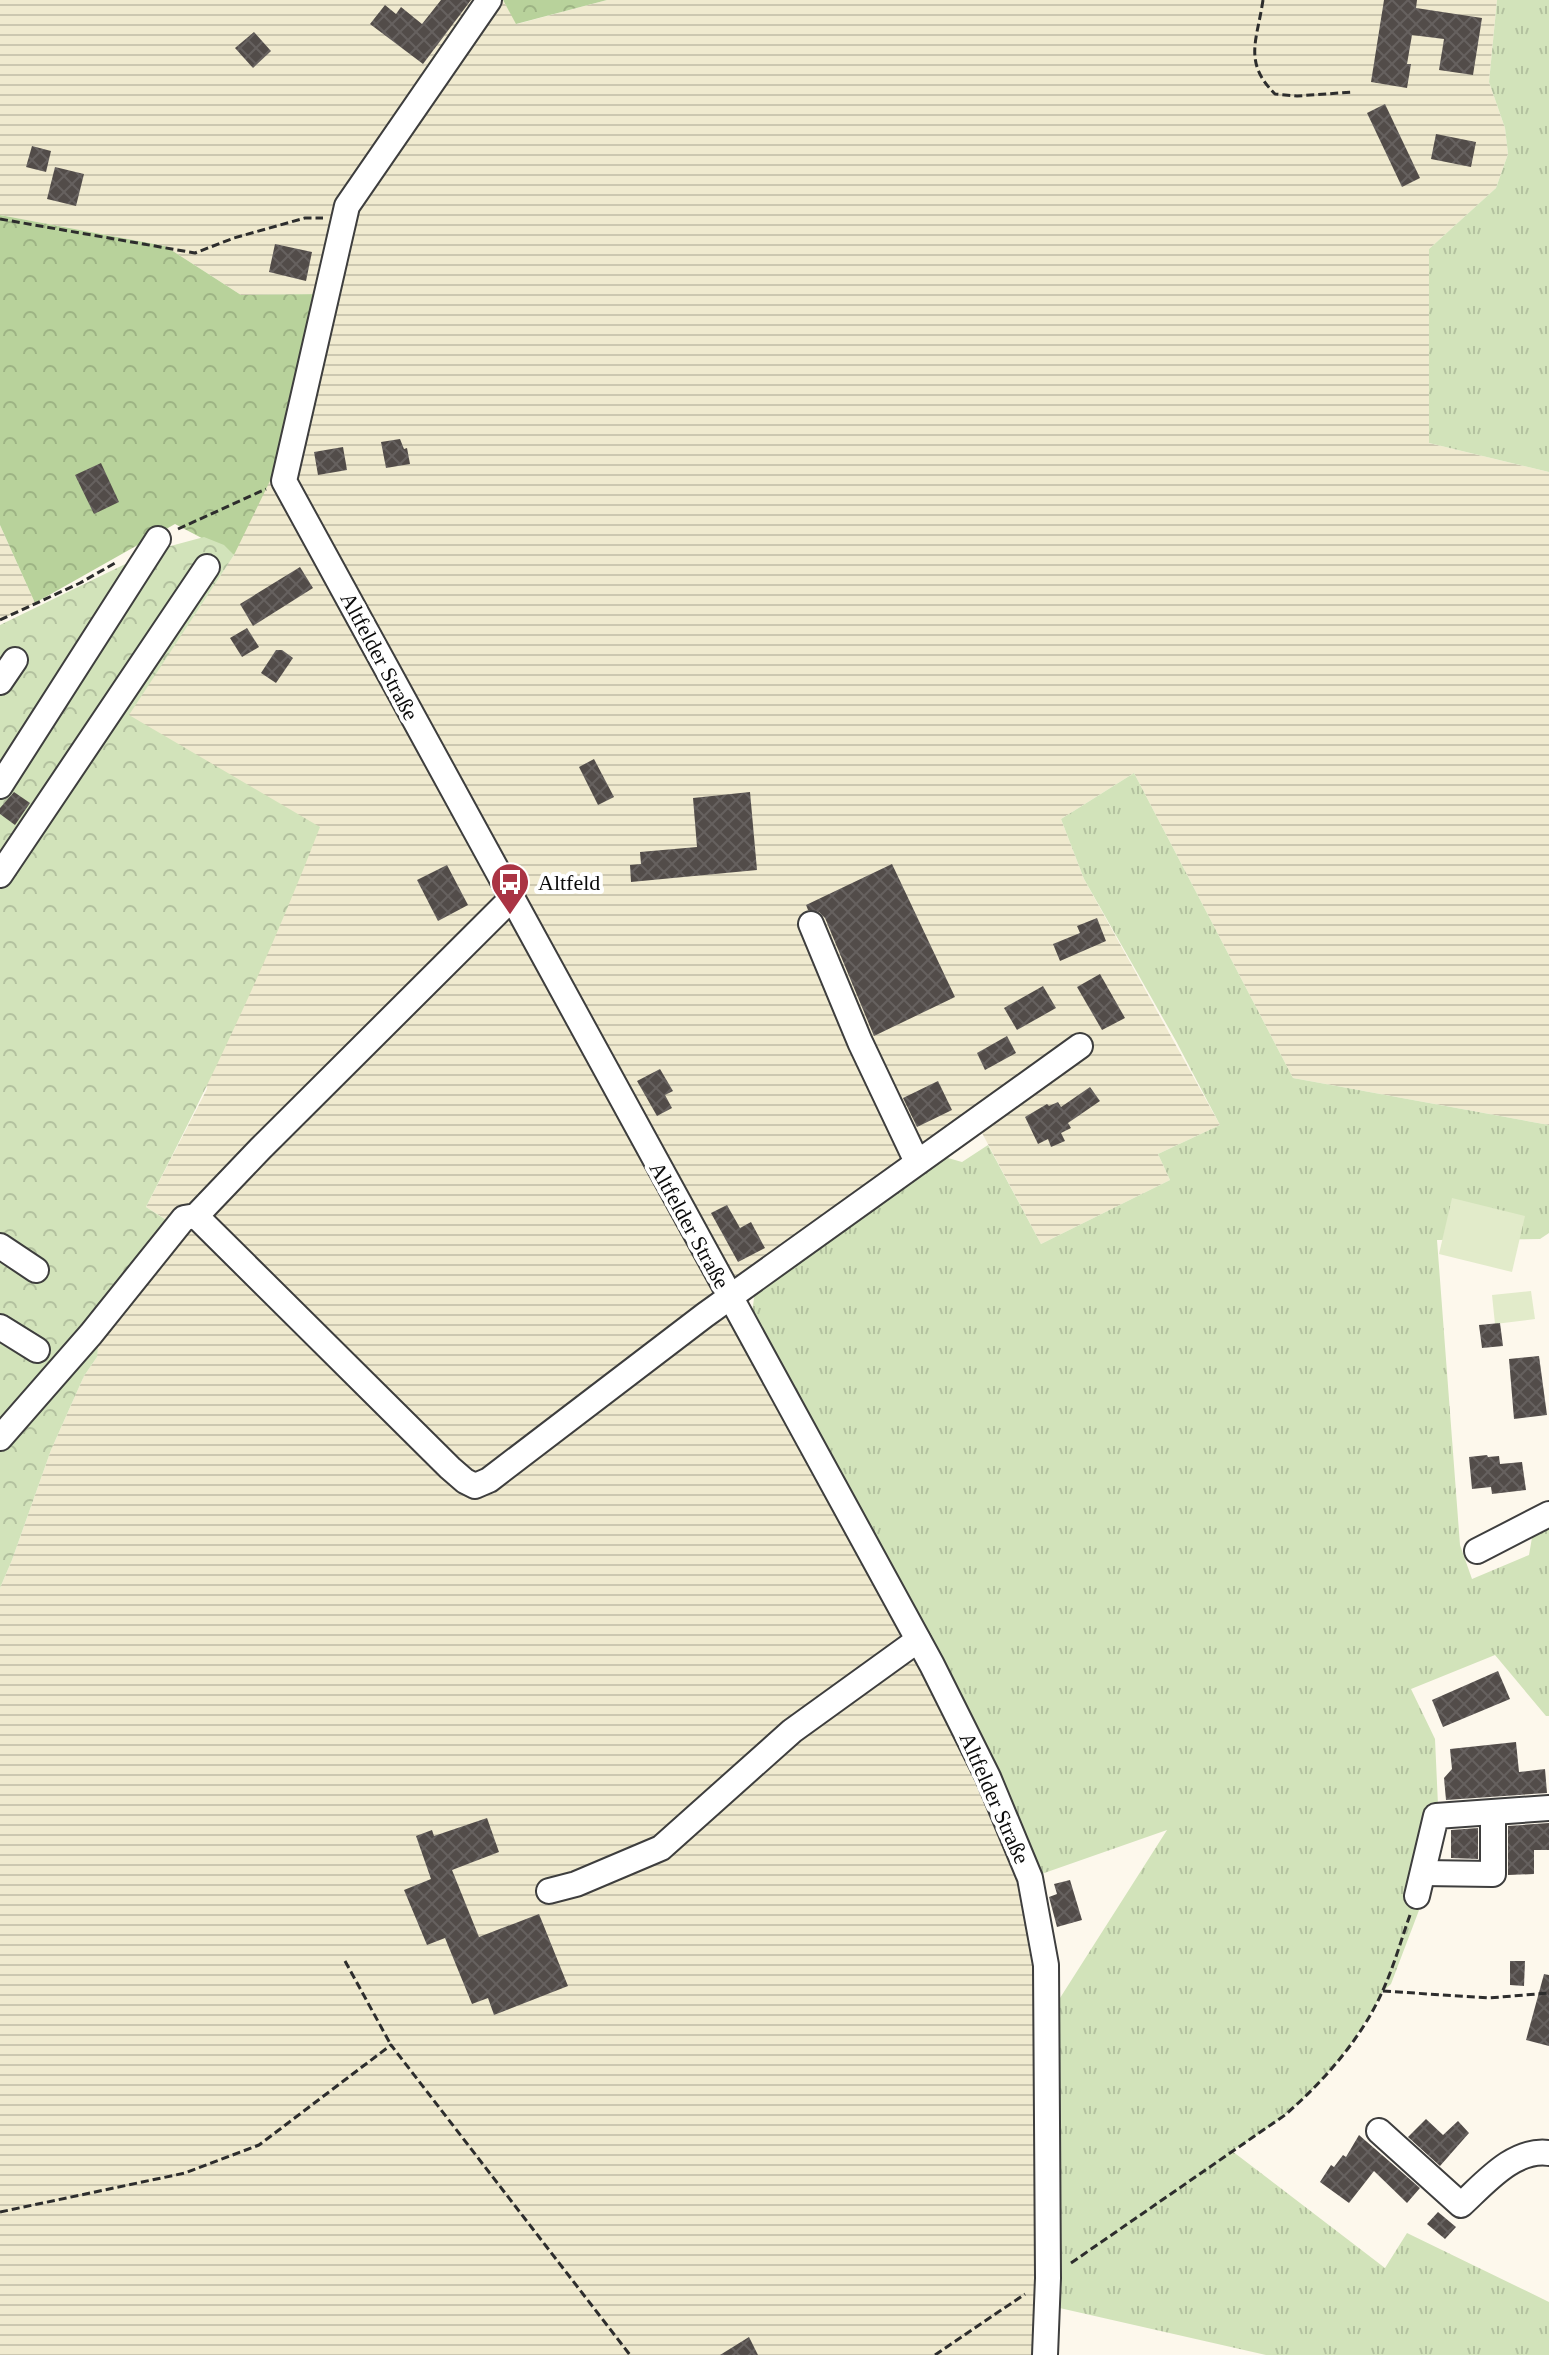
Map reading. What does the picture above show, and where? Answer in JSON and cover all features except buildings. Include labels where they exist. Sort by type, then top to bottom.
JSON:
[{"type":"street","name":"Altfelder Straße","points":[[489,0],[347,206],[284,481],[918,1640],[988,1777],[1030,1878],[1046,1965],[1048,2278],[1045,2355]]},
{"type":"street","points":[[0,786],[158,539]]},
{"type":"street","points":[[0,875],[207,567]]},
{"type":"street","points":[[0,682],[15,660]]},
{"type":"street","points":[[0,1438],[91,1334],[184,1218],[196,1216],[512,898]]},
{"type":"street","points":[[811,924],[860,1042],[917,1162]]},
{"type":"street","name":"Altfelder Straße","points":[[196,1216],[450,1468],[475,1486],[489,1480],[624,1375],[1080,1046]]},
{"type":"street","points":[[0,1246],[36,1270]]},
{"type":"street","points":[[0,1327],[37,1350]]},
{"type":"street","points":[[1477,1551],[1549,1514]]},
{"type":"street","points":[[549,1891],[576,1884],[661,1848],[792,1731],[918,1640]]},
{"type":"street","points":[[1493,1814],[1493,1874],[1420,1884],[1436,1816],[1549,1808]]},
{"type":"street","points":[[1379,2131],[1461,2205],[1504,2166],[1538,2152],[1549,2153]]},
{"type":"path","points":[[1263,0],[1254,59],[1259,78],[1275,94],[1297,96],[1354,92]]},
{"type":"path","points":[[0,219],[195,253],[234,238],[305,218],[344,219]]},
{"type":"path","points":[[935,2355],[1285,2115],[1333,2067],[1383,1991],[1420,1884]]},
{"type":"path","points":[[345,1961],[391,2045],[630,2355]]},
{"type":"path","points":[[1383,1991],[1489,1998],[1549,1993]]},
{"type":"path","points":[[0,2212],[185,2173],[259,2145],[391,2045]]},
{"type":"shaded area","points":[[0,0],[503,0],[517,24],[607,0],[1497,0],[1489,82],[1505,128],[1508,154],[1496,188],[1429,249],[1429,443],[1549,472],[1549,1125],[1293,1078],[1134,773],[1061,819],[1084,879],[1220,1125],[1158,1154],[1170,1180],[1041,1244],[973,1116],[739,1283],[386,689],[722,1309],[918,1640],[988,1777],[1046,1965],[1047,2355],[0,2355],[0,1588],[51,1450],[84,1376],[97,1357],[98,1338],[170,1222],[146,1207],[207,1089],[128,715],[234,555],[325,294],[241,295],[165,246],[0,215]]},
{"type":"shaded area","points":[[0,525],[35,603],[0,620]]},
{"type":"green space","points":[[503,0],[607,0],[516,24]]},
{"type":"green space","points":[[1497,0],[1549,0],[1549,472],[1429,443],[1429,249],[1496,188],[1508,154],[1505,128],[1489,82]]},
{"type":"green space","points":[[0,215],[165,246],[241,295],[326,294],[285,450],[234,555],[175,524],[35,603],[0,525]]},
{"type":"green space","points":[[204,537],[224,545],[234,555],[129,715],[320,827],[238,1019],[146,1207],[171,1223],[99,1338],[97,1357],[84,1376],[51,1450],[0,1588],[0,625],[152,551]]},
{"type":"green space","points":[[1134,773],[1293,1078],[1549,1125],[1549,1233],[1540,1239],[1437,1240],[1460,1545],[1472,1579],[1529,1555],[1534,1526],[1549,1524],[1549,1716],[1495,1655],[1411,1689],[1435,1739],[1438,1805],[1421,1905],[1391,1984],[1316,2086],[1275,2123],[1232,2151],[1385,2268],[1407,2233],[1549,2302],[1549,2355],[1266,2355],[1042,2304],[1046,2020],[1167,1830],[1030,1878],[752,1313],[755,1291],[941,1156],[962,1162],[988,1145],[1041,1244],[1170,1180],[1158,1154],[1220,1125],[1084,879],[1061,819]]},
{"type":"green space","points":[[1452,1198],[1525,1216],[1512,1272],[1439,1254]]},
{"type":"green space","points":[[1531,1291],[1535,1319],[1495,1324],[1492,1295]]},
{"type":"place","name":"Altfeld","points":[[510,916]]}]
